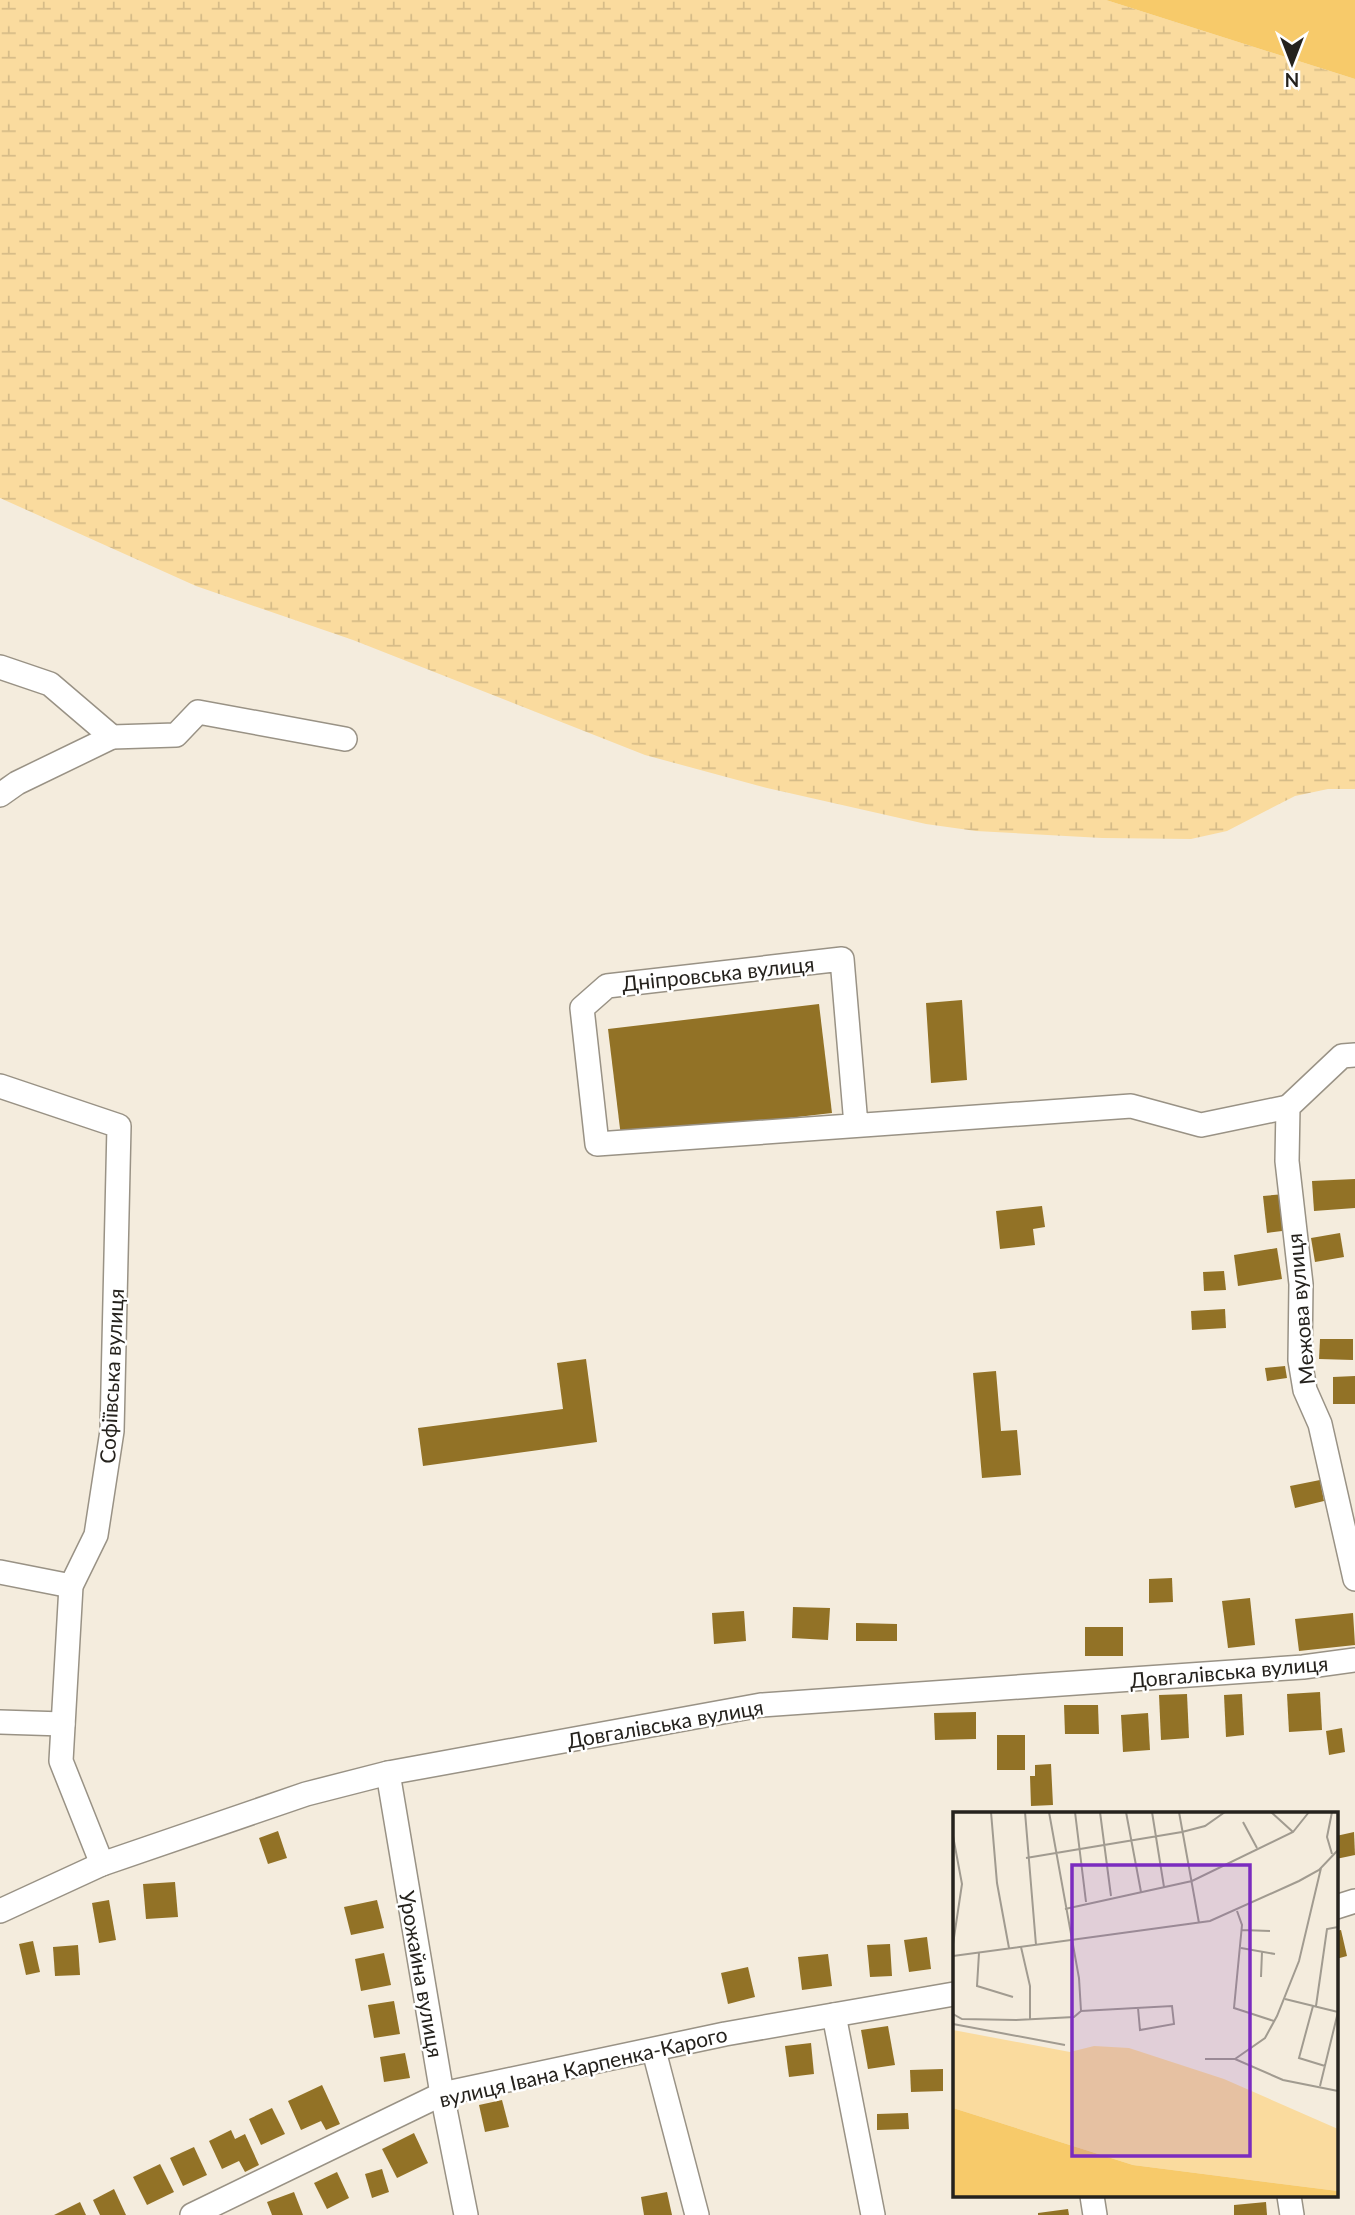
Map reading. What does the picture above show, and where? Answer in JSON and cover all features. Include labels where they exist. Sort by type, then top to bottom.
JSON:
[{"type":"street","points":[[0,667],[50,684],[112,737]]},
{"type":"street","points":[[0,796],[17,783],[112,737],[176,734],[198,712],[345,739]]},
{"type":"street","name":"Дніпровська вулиця","points":[[856,1125],[842,960],[607,986],[582,1008],[597,1144],[1131,1105],[1201,1125],[1288,1107]]},
{"type":"street","points":[[1288,1107],[1348,1055]]},
{"type":"street","name":"Софіївська вулиця","points":[[0,1086],[120,1126],[112,1431],[96,1535],[71,1586],[61,1761],[102,1864]]},
{"type":"street","name":"Межова вулиця","points":[[1288,1107],[1287,1161],[1301,1284],[1300,1360],[1305,1390],[1320,1424],[1355,1579]]},
{"type":"street","points":[[0,1572],[71,1586]]},
{"type":"street","name":"Довгалівська вулиця","points":[[0,1911],[102,1864],[306,1794],[388,1773],[761,1705],[1303,1668],[1355,1660]]},
{"type":"street","points":[[0,1722],[62,1724]]},
{"type":"street","name":"Урожайна вулиця","points":[[388,1773],[442,2094],[466,2215]]},
{"type":"street","points":[[1338,1906],[1355,1901]]},
{"type":"street","name":"вулиця Івана Карпенка-Карого","points":[[192,2215],[442,2094],[725,2034],[953,1994]]},
{"type":"street","points":[[834,2015],[873,2215]]},
{"type":"street","points":[[654,2051],[697,2215]]},
{"type":"green space","points":[[0,0],[1106,0],[1355,79],[1355,789],[1328,789],[1295,796],[1227,831],[1191,839],[1102,838],[976,831],[926,824],[767,788],[645,755],[353,640],[196,586],[0,498]]},
{"type":"shaded area","points":[[1106,0],[1355,0],[1355,79]]},
{"type":"building","points":[[962,1000],[967,1080],[931,1083],[926,1003]]},
{"type":"building","points":[[819,1004],[832,1113],[621,1137],[608,1029]]},
{"type":"building","points":[[1355,1179],[1355,1208],[1314,1211],[1312,1181]]},
{"type":"building","points":[[1285,1194],[1290,1230],[1267,1233],[1263,1196]]},
{"type":"building","points":[[1042,1206],[1045,1227],[1033,1229],[1035,1245],[1000,1249],[996,1211]]},
{"type":"building","points":[[1340,1233],[1344,1257],[1315,1262],[1311,1238]]},
{"type":"building","points":[[1277,1248],[1282,1279],[1238,1286],[1234,1255]]},
{"type":"building","points":[[1224,1271],[1226,1290],[1204,1291],[1203,1272]]},
{"type":"building","points":[[1225,1309],[1226,1328],[1192,1330],[1191,1311]]},
{"type":"building","points":[[1320,1339],[1353,1339],[1353,1360],[1319,1359]]},
{"type":"building","points":[[586,1359],[597,1442],[423,1466],[418,1428],[563,1409],[557,1363]]},
{"type":"building","points":[[1285,1366],[1287,1378],[1267,1381],[1265,1368]]},
{"type":"building","points":[[996,1371],[1001,1431],[1017,1430],[1021,1475],[982,1478],[973,1373]]},
{"type":"building","points":[[1355,1376],[1355,1404],[1333,1404],[1333,1377]]},
{"type":"building","points":[[1320,1480],[1324,1501],[1295,1508],[1290,1486]]},
{"type":"building","points":[[1172,1578],[1173,1602],[1149,1603],[1149,1579]]},
{"type":"building","points":[[1250,1598],[1255,1645],[1228,1648],[1222,1601]]},
{"type":"building","points":[[793,1607],[830,1608],[828,1640],[792,1638]]},
{"type":"building","points":[[744,1611],[746,1641],[714,1644],[712,1613]]},
{"type":"building","points":[[1353,1613],[1355,1645],[1299,1651],[1295,1619]]},
{"type":"building","points":[[856,1623],[897,1624],[897,1641],[856,1641]]},
{"type":"building","points":[[1085,1627],[1123,1627],[1123,1656],[1085,1656]]},
{"type":"building","points":[[1320,1692],[1322,1730],[1289,1732],[1287,1694]]},
{"type":"building","points":[[1187,1694],[1189,1738],[1161,1740],[1159,1695]]},
{"type":"building","points":[[1242,1694],[1244,1735],[1226,1737],[1224,1695]]},
{"type":"building","points":[[1064,1705],[1098,1705],[1099,1734],[1065,1734]]},
{"type":"building","points":[[976,1712],[976,1739],[935,1740],[934,1713]]},
{"type":"building","points":[[1148,1713],[1150,1750],[1123,1752],[1121,1715]]},
{"type":"building","points":[[1342,1728],[1345,1752],[1329,1755],[1326,1731]]},
{"type":"building","points":[[997,1735],[1025,1735],[1025,1770],[997,1770]]},
{"type":"building","points":[[1051,1764],[1053,1805],[1031,1806],[1030,1776],[1035,1776],[1035,1765]]},
{"type":"building","points":[[278,1831],[287,1858],[268,1864],[259,1838]]},
{"type":"building","points":[[1354,1832],[1355,1855],[1338,1859],[1338,1836]]},
{"type":"building","points":[[175,1882],[178,1917],[146,1919],[143,1884]]},
{"type":"building","points":[[109,1900],[116,1940],[99,1943],[92,1903]]},
{"type":"building","points":[[377,1900],[384,1928],[351,1935],[344,1907]]},
{"type":"building","points":[[1341,1930],[1347,1956],[1338,1958],[1338,1931]]},
{"type":"building","points":[[927,1937],[931,1969],[909,1972],[904,1940]]},
{"type":"building","points":[[33,1941],[40,1972],[26,1975],[19,1944]]},
{"type":"building","points":[[890,1944],[892,1976],[870,1977],[867,1945]]},
{"type":"building","points":[[78,1945],[80,1975],[55,1976],[53,1947]]},
{"type":"building","points":[[384,1953],[391,1985],[361,1991],[355,1959]]},
{"type":"building","points":[[828,1954],[832,1986],[802,1990],[798,1957]]},
{"type":"building","points":[[748,1967],[755,1997],[728,2004],[721,1973]]},
{"type":"building","points":[[394,2001],[400,2034],[374,2038],[368,2005]]},
{"type":"building","points":[[888,2026],[895,2065],[868,2069],[861,2030]]},
{"type":"building","points":[[811,2043],[814,2074],[789,2077],[785,2046]]},
{"type":"building","points":[[405,2053],[410,2078],[384,2082],[380,2057]]},
{"type":"building","points":[[943,2069],[943,2091],[911,2092],[910,2070]]},
{"type":"building","points":[[322,2085],[340,2124],[326,2130],[321,2121],[301,2130],[288,2101]]},
{"type":"building","points":[[502,2100],[509,2127],[485,2132],[479,2105]]},
{"type":"building","points":[[272,2108],[285,2134],[261,2145],[249,2119]]},
{"type":"building","points":[[908,2113],[909,2129],[877,2130],[877,2114]]},
{"type":"building","points":[[231,2130],[235,2139],[245,2134],[259,2165],[245,2172],[239,2161],[222,2169],[209,2141]]},
{"type":"building","points":[[414,2133],[428,2163],[397,2178],[382,2149]]},
{"type":"building","points":[[194,2147],[207,2175],[183,2186],[170,2158]]},
{"type":"building","points":[[160,2164],[174,2192],[147,2205],[133,2177]]},
{"type":"building","points":[[382,2169],[389,2192],[372,2198],[365,2174]]},
{"type":"building","points":[[337,2172],[349,2198],[327,2209],[314,2183]]},
{"type":"building","points":[[114,2189],[126,2215],[100,2215],[93,2200]]},
{"type":"building","points":[[294,2192],[303,2215],[272,2215],[267,2202]]},
{"type":"building","points":[[667,2192],[672,2215],[644,2215],[641,2197]]},
{"type":"building","points":[[80,2202],[86,2215],[54,2215]]},
{"type":"building","points":[[1266,2202],[1267,2215],[1234,2215],[1234,2205]]},
{"type":"building","points":[[1068,2209],[1069,2215],[1038,2215],[1038,2213]]}]
